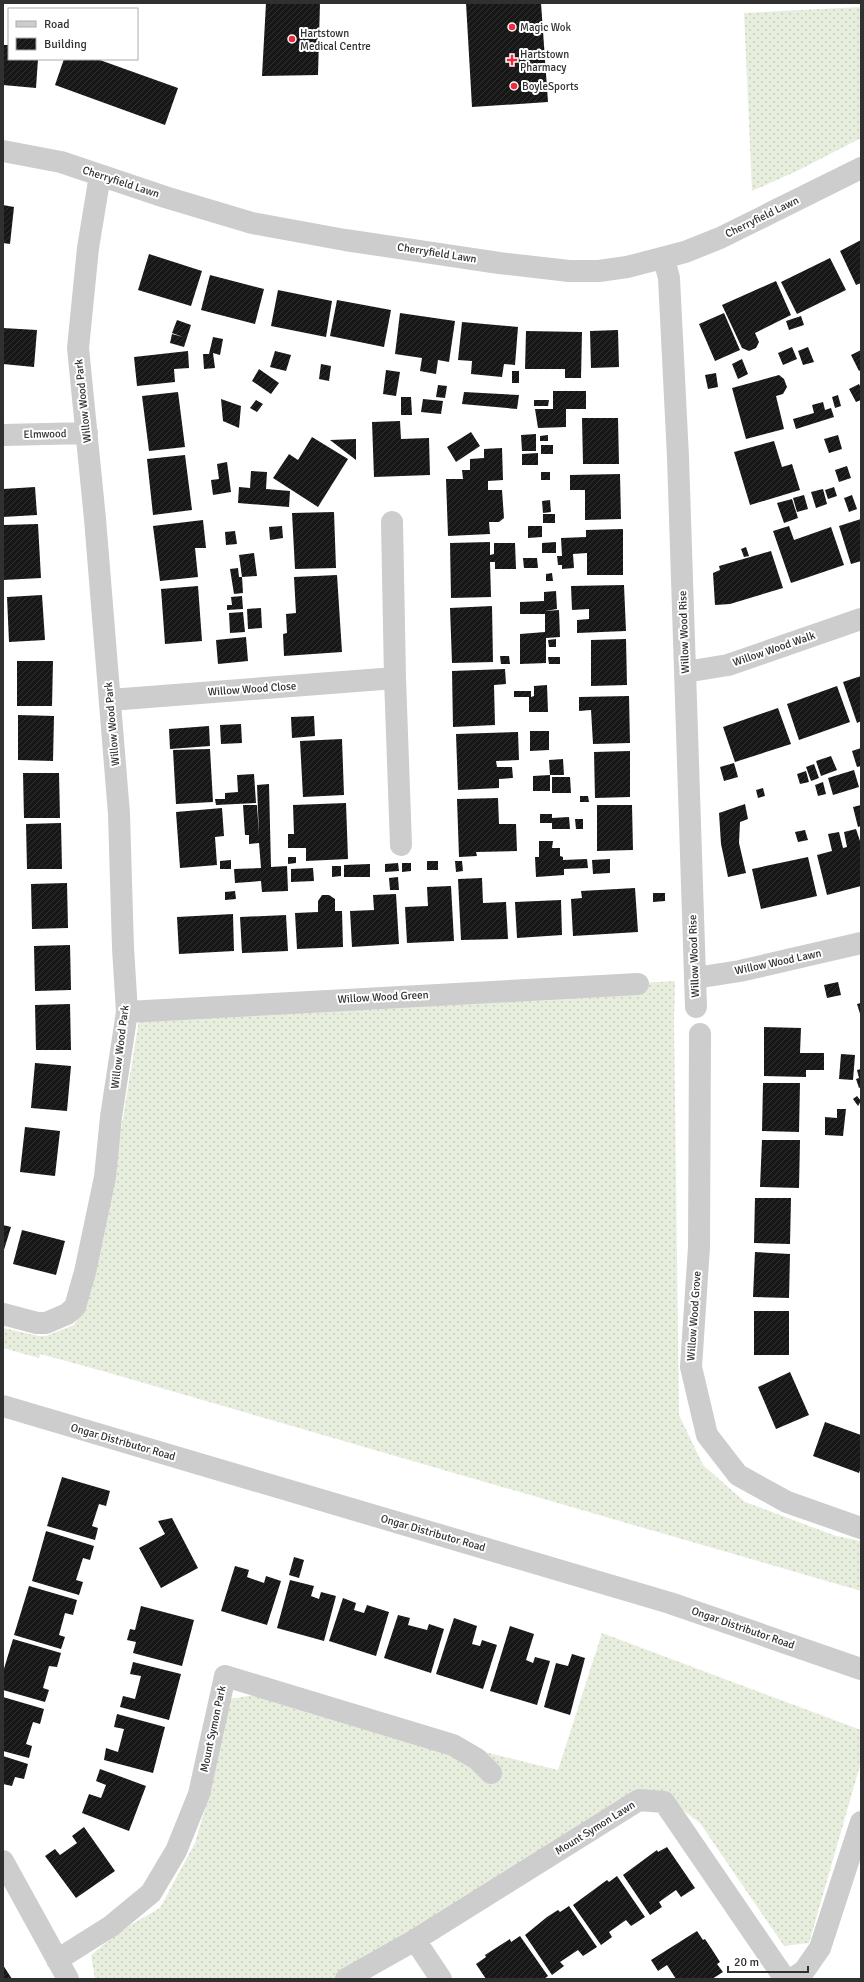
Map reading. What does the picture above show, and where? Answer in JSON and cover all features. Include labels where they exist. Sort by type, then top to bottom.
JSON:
[{"type":"street","name":"Cherryfield Lawn","points":[[3,151],[61,162],[252,223],[336,238],[499,263],[550,269],[600,271],[664,259],[690,251],[720,238],[861,168]]},
{"type":"street","name":"Willow Wood Park","points":[[3,1314],[37,1323],[46,1323],[67,1314],[75,1307],[85,1272],[105,1177],[111,1117],[127,1012],[123,948],[119,814],[78,348],[88,248],[100,175]]},
{"type":"street","name":"Willow Wood Rise","points":[[664,259],[669,278],[674,350],[696,1007]]},
{"type":"street","name":"Elmwood","points":[[3,435],[86,433]]},
{"type":"street","points":[[392,522],[395,678],[402,845]]},
{"type":"street","name":"Willow Wood Walk","points":[[685,672],[728,665],[861,619]]},
{"type":"street","name":"Willow Wood Close","points":[[110,700],[395,678]]},
{"type":"street","name":"Willow Wood Lawn","points":[[695,978],[740,971],[861,943]]},
{"type":"street","name":"Willow Wood Green","points":[[127,1012],[638,984]]},
{"type":"street","name":"Willow Wood Grove","points":[[700,1034],[699,1246],[691,1367],[707,1435],[738,1475],[787,1502],[861,1528]]},
{"type":"street","name":"Ongar Distributor Road","points":[[3,1406],[662,1601],[861,1669]]},
{"type":"street","name":"Mount Symon Park","points":[[58,1960],[111,1926],[151,1893],[176,1851],[199,1794],[225,1676],[453,1745],[477,1759],[491,1774]]},
{"type":"street","name":"Mount Symon Lawn","points":[[346,1979],[415,1940],[640,1800],[664,1802],[785,1979]]},
{"type":"street","points":[[792,1979],[804,1971],[820,1948],[861,1822]]},
{"type":"street","points":[[3,1860],[68,1979]]},
{"type":"street","points":[[415,1940],[441,1979]]},
{"type":"green space","points":[[861,7],[861,138],[797,171],[752,191],[744,13]]},
{"type":"green space","points":[[675,981],[674,1022],[679,1415],[703,1465],[745,1502],[836,1536],[861,1541],[861,1591],[99,1370],[40,1354],[39,1358],[3,1348],[3,1328],[39,1336],[46,1336],[74,1325],[87,1303],[115,1166],[140,1014]]},
{"type":"green space","points":[[602,1633],[861,1730],[861,1762],[809,1943],[784,1946],[700,1823],[660,1793],[337,1979],[95,1979],[91,1955],[120,1931],[160,1908],[195,1843],[209,1795],[230,1699],[254,1695],[558,1770]]},
{"type":"building","name":"Hartstown Medical Centre","points":[[266,3],[320,3],[318,75],[262,76]]},
{"type":"building","points":[[466,3],[541,3],[548,102],[472,107]]},
{"type":"building","points":[[3,45],[8,45],[8,60],[38,60],[36,88],[3,85]]},
{"type":"building","points":[[64,60],[100,60],[178,88],[165,125],[55,85]]},
{"type":"building","points":[[3,205],[14,207],[10,244],[3,243]]},
{"type":"building","points":[[861,240],[861,283],[856,285],[840,251]]},
{"type":"building","points":[[149,254],[202,271],[191,306],[138,290]]},
{"type":"building","points":[[830,258],[846,290],[797,314],[781,282]]},
{"type":"building","points":[[210,275],[264,289],[255,324],[201,310]]},
{"type":"building","points":[[776,281],[791,315],[755,333],[759,342],[756,348],[749,351],[742,348],[722,305]]},
{"type":"building","points":[[278,290],[332,301],[326,337],[271,326]]},
{"type":"building","points":[[337,300],[391,310],[384,347],[330,336]]},
{"type":"building","points":[[400,313],[455,321],[449,362],[438,360],[436,374],[420,371],[422,358],[395,354]]},
{"type":"building","points":[[724,313],[740,350],[715,361],[699,324]]},
{"type":"building","points":[[801,316],[804,325],[789,330],[786,321]]},
{"type":"building","points":[[177,320],[191,325],[184,347],[170,343],[172,334],[183,337],[172,333]]},
{"type":"building","points":[[462,322],[518,327],[515,365],[504,364],[502,377],[471,374],[472,361],[458,360]]},
{"type":"building","points":[[3,328],[37,330],[34,367],[3,364]]},
{"type":"building","points":[[618,330],[619,367],[591,368],[590,331]]},
{"type":"building","points":[[526,331],[582,332],[581,378],[565,378],[565,369],[525,369]]},
{"type":"building","points":[[213,337],[223,339],[220,355],[213,353],[215,368],[204,369],[203,354],[209,354]]},
{"type":"building","points":[[792,347],[797,359],[783,365],[778,353]]},
{"type":"building","points":[[808,347],[814,362],[803,365],[798,351]]},
{"type":"building","points":[[861,350],[861,370],[859,371],[851,355]]},
{"type":"building","points":[[188,351],[189,368],[174,369],[175,382],[137,386],[134,357]]},
{"type":"building","points":[[275,351],[291,355],[286,371],[270,367]]},
{"type":"building","points":[[742,359],[748,374],[738,379],[732,364]]},
{"type":"building","points":[[321,364],[331,366],[329,381],[319,379]]},
{"type":"building","points":[[259,369],[279,383],[271,394],[252,381]]},
{"type":"building","points":[[386,370],[400,372],[396,396],[383,394]]},
{"type":"building","points":[[512,371],[519,371],[519,383],[512,383]]},
{"type":"building","points":[[716,373],[718,387],[708,389],[705,375]]},
{"type":"building","points":[[779,375],[784,379],[787,387],[783,394],[776,396],[784,429],[746,439],[732,388]]},
{"type":"building","points":[[859,384],[861,388],[861,400],[856,402],[849,389]]},
{"type":"building","points":[[438,385],[447,386],[445,398],[436,397]]},
{"type":"building","points":[[553,391],[586,391],[586,409],[566,409],[566,427],[538,428],[535,409],[553,409]]},
{"type":"building","points":[[178,392],[185,447],[149,451],[142,396]]},
{"type":"building","points":[[464,392],[519,395],[517,409],[462,404]]},
{"type":"building","points":[[838,395],[841,406],[835,408],[832,397]]},
{"type":"building","points":[[401,397],[411,397],[412,415],[401,415]]},
{"type":"building","points":[[221,399],[241,406],[239,428],[223,421]]},
{"type":"building","points":[[423,399],[443,401],[441,414],[421,412]]},
{"type":"building","points":[[256,400],[263,404],[257,412],[250,408]]},
{"type":"building","points":[[534,400],[549,400],[548,406],[534,406]]},
{"type":"building","points":[[823,402],[825,410],[831,408],[834,417],[796,429],[793,419],[814,413],[812,405]]},
{"type":"building","points":[[582,418],[618,418],[619,464],[583,464]]},
{"type":"building","points":[[400,421],[401,439],[429,438],[430,475],[374,477],[372,422]]},
{"type":"building","points":[[471,432],[480,446],[456,462],[447,447]]},
{"type":"building","points":[[536,434],[536,451],[522,451],[521,435]]},
{"type":"building","points":[[548,435],[548,441],[540,441],[540,436]]},
{"type":"building","points":[[838,435],[842,449],[829,453],[824,439]]},
{"type":"building","points":[[312,437],[348,459],[318,507],[273,478],[289,454],[298,460]]},
{"type":"building","points":[[356,439],[356,460],[330,440]]},
{"type":"building","points":[[774,441],[782,467],[792,464],[800,490],[750,505],[734,452]]},
{"type":"building","points":[[541,445],[553,445],[553,454],[541,454]]},
{"type":"building","points":[[502,448],[503,480],[488,481],[488,490],[502,490],[504,518],[499,522],[489,522],[490,534],[448,536],[446,479],[463,479],[462,470],[470,470],[470,459],[484,458],[484,449]]},
{"type":"building","points":[[538,453],[538,465],[522,465],[522,454]]},
{"type":"building","points":[[185,455],[192,510],[153,515],[147,459]]},
{"type":"building","points":[[227,462],[231,492],[213,495],[211,480],[219,479],[217,464]]},
{"type":"building","points":[[847,466],[851,478],[839,482],[835,470]]},
{"type":"building","points":[[251,471],[267,472],[266,489],[290,491],[289,507],[238,503],[239,487],[250,488]]},
{"type":"building","points":[[541,472],[550,472],[550,480],[541,480]]},
{"type":"building","points":[[620,474],[621,519],[585,520],[585,490],[570,490],[570,475]]},
{"type":"building","points":[[35,487],[37,515],[3,517],[3,489]]},
{"type":"building","points":[[834,487],[837,496],[828,499],[825,490]]},
{"type":"building","points":[[823,489],[827,504],[816,508],[811,492]]},
{"type":"building","points":[[804,495],[808,509],[797,512],[793,498]]},
{"type":"building","points":[[852,495],[857,509],[849,512],[844,498]]},
{"type":"building","points":[[792,499],[798,518],[784,523],[777,503]]},
{"type":"building","points":[[550,500],[551,512],[543,513],[542,501]]},
{"type":"building","points":[[334,512],[336,568],[295,569],[292,513]]},
{"type":"building","points":[[543,514],[555,514],[555,523],[543,523]]},
{"type":"building","points":[[861,519],[861,561],[851,564],[839,526]]},
{"type":"building","points":[[203,520],[206,548],[195,548],[198,577],[160,581],[153,526]]},
{"type":"building","points":[[38,524],[41,578],[3,580],[3,525]]},
{"type":"building","points":[[282,526],[283,538],[270,540],[269,527]]},
{"type":"building","points":[[528,526],[542,526],[542,537],[528,538]]},
{"type":"building","points":[[789,526],[794,540],[831,527],[844,565],[791,583],[773,531]]},
{"type":"building","points":[[623,529],[623,575],[587,575],[587,553],[573,554],[574,568],[562,569],[562,565],[558,565],[557,556],[562,556],[561,538],[586,537],[586,530]]},
{"type":"building","points":[[235,531],[237,544],[226,545],[225,532]]},
{"type":"building","points":[[490,542],[490,555],[494,554],[494,543],[515,543],[516,569],[495,569],[495,562],[490,562],[491,597],[451,598],[450,543]]},
{"type":"building","points":[[556,542],[556,553],[542,553],[542,543]]},
{"type":"building","points":[[746,547],[749,556],[744,557],[741,549]]},
{"type":"building","points":[[771,551],[783,588],[730,604],[715,605],[713,573],[720,570],[719,566]]},
{"type":"building","points":[[254,553],[257,576],[242,577],[239,555]]},
{"type":"building","points":[[523,558],[537,558],[538,568],[524,568]]},
{"type":"building","points":[[238,568],[239,577],[242,577],[243,593],[234,594],[230,569]]},
{"type":"building","points":[[552,573],[553,581],[546,581],[546,574]]},
{"type":"building","points":[[337,575],[342,652],[284,656],[283,634],[287,633],[286,614],[296,613],[294,577]]},
{"type":"building","points":[[624,585],[626,631],[577,633],[577,620],[589,619],[589,609],[572,610],[571,586]]},
{"type":"building","points":[[198,586],[202,641],[165,644],[161,589]]},
{"type":"building","points":[[556,591],[557,609],[545,611],[559,610],[560,637],[546,638],[546,663],[520,664],[520,634],[545,632],[545,614],[520,614],[520,602],[544,601],[544,592]]},
{"type":"building","points":[[42,595],[45,640],[9,642],[7,597]]},
{"type":"building","points":[[242,596],[243,609],[227,610],[227,605],[232,605],[231,597]]},
{"type":"building","points":[[492,606],[493,662],[452,663],[450,608]]},
{"type":"building","points":[[261,608],[262,628],[248,629],[247,609]]},
{"type":"building","points":[[243,612],[245,632],[230,633],[229,613]]},
{"type":"building","points":[[246,637],[248,661],[218,664],[216,640]]},
{"type":"building","points":[[556,639],[556,647],[549,647],[548,640]]},
{"type":"building","points":[[626,639],[627,685],[591,686],[591,640]]},
{"type":"building","points":[[500,656],[509,656],[510,664],[501,664]]},
{"type":"building","points":[[548,657],[560,657],[560,664],[549,664]]},
{"type":"building","points":[[17,661],[53,661],[52,706],[17,706]]},
{"type":"building","points":[[505,669],[506,684],[494,685],[495,725],[453,727],[452,671]]},
{"type":"building","points":[[861,676],[861,721],[857,723],[843,682]]},
{"type":"building","points":[[547,685],[548,712],[529,712],[529,697],[514,697],[514,691],[531,691],[531,697],[534,696],[534,686]]},
{"type":"building","points":[[837,686],[850,722],[799,740],[787,704]]},
{"type":"building","points":[[629,696],[630,743],[593,744],[591,710],[579,711],[579,697]]},
{"type":"building","points":[[778,708],[791,744],[735,762],[723,727]]},
{"type":"building","points":[[18,715],[54,716],[53,761],[18,760]]},
{"type":"building","points":[[314,716],[315,736],[292,738],[291,717]]},
{"type":"building","points":[[241,724],[242,743],[221,744],[220,725]]},
{"type":"building","points":[[209,726],[210,746],[170,749],[169,729]]},
{"type":"building","points":[[530,731],[549,731],[549,750],[530,751]]},
{"type":"building","points":[[518,732],[519,760],[496,761],[497,767],[512,767],[513,778],[499,779],[499,788],[458,790],[456,734]]},
{"type":"building","points":[[342,739],[344,795],[303,797],[300,741]]},
{"type":"building","points":[[861,748],[861,766],[857,767],[852,751]]},
{"type":"building","points":[[210,749],[213,802],[176,804],[173,750]]},
{"type":"building","points":[[630,751],[630,797],[595,798],[594,752]]},
{"type":"building","points":[[831,756],[837,770],[821,776],[816,761]]},
{"type":"building","points":[[563,759],[564,775],[550,775],[549,760]]},
{"type":"building","points":[[734,763],[738,777],[724,781],[720,767]]},
{"type":"building","points":[[814,764],[819,778],[811,781],[806,767]]},
{"type":"building","points":[[854,770],[859,787],[833,795],[828,778]]},
{"type":"building","points":[[806,771],[809,782],[800,784],[797,774]]},
{"type":"building","points":[[23,773],[59,773],[60,818],[24,818]]},
{"type":"building","points":[[254,774],[256,803],[216,805],[215,799],[225,799],[225,793],[238,792],[237,775]]},
{"type":"building","points":[[550,775],[550,791],[533,791],[533,776]]},
{"type":"building","points":[[552,777],[570,777],[571,793],[552,793]]},
{"type":"building","points":[[823,782],[826,794],[818,796],[815,785]]},
{"type":"building","points":[[269,784],[271,867],[287,866],[288,891],[262,892],[261,881],[235,883],[234,869],[261,868],[259,843],[249,844],[249,835],[245,835],[243,805],[257,805],[259,836],[257,785]]},
{"type":"building","points":[[763,788],[765,796],[758,798],[756,790]]},
{"type":"building","points":[[580,796],[588,796],[589,802],[580,802]]},
{"type":"building","points":[[498,798],[499,824],[516,824],[517,851],[476,852],[477,856],[459,857],[457,799]]},
{"type":"building","points":[[346,803],[348,859],[306,861],[306,848],[288,848],[288,834],[294,834],[293,805]]},
{"type":"building","points":[[745,804],[748,819],[740,822],[739,843],[746,873],[728,877],[721,844],[719,813]]},
{"type":"building","points":[[597,805],[632,805],[633,850],[597,851]]},
{"type":"building","points":[[861,805],[861,826],[858,827],[853,807]]},
{"type":"building","points":[[222,808],[224,836],[215,837],[217,865],[180,868],[176,812]]},
{"type":"building","points":[[540,814],[552,814],[552,818],[569,817],[570,829],[552,829],[552,823],[540,823]]},
{"type":"building","points":[[575,819],[583,819],[583,829],[576,829]]},
{"type":"building","points":[[61,823],[62,869],[27,869],[26,824]]},
{"type":"building","points":[[856,829],[861,844],[861,886],[827,895],[817,855],[832,851],[828,834],[839,832],[843,848],[847,847],[844,832]]},
{"type":"building","points":[[805,830],[808,840],[798,842],[795,832]]},
{"type":"building","points":[[539,841],[553,841],[552,848],[560,848],[560,856],[563,857],[563,860],[587,859],[588,868],[564,869],[564,875],[536,877],[535,857],[539,857]]},
{"type":"building","points":[[288,857],[296,857],[296,863],[288,864]]},
{"type":"building","points":[[808,857],[817,896],[761,909],[752,869]]},
{"type":"building","points":[[610,859],[610,873],[593,874],[592,860]]},
{"type":"building","points":[[231,860],[231,869],[220,869],[220,861]]},
{"type":"building","points":[[427,861],[438,861],[438,870],[427,870]]},
{"type":"building","points":[[455,861],[462,861],[463,871],[456,872]]},
{"type":"building","points":[[398,863],[399,871],[385,872],[385,864]]},
{"type":"building","points":[[402,863],[411,863],[411,871],[402,872]]},
{"type":"building","points":[[370,864],[370,877],[344,877],[344,865]]},
{"type":"building","points":[[332,866],[341,866],[341,876],[332,877]]},
{"type":"building","points":[[313,868],[314,881],[291,882],[291,869]]},
{"type":"building","points":[[398,877],[399,890],[390,890],[389,878]]},
{"type":"building","points":[[482,878],[483,903],[506,902],[508,939],[461,940],[458,879]]},
{"type":"building","points":[[67,883],[68,928],[32,929],[31,884]]},
{"type":"building","points":[[451,886],[454,941],[407,943],[405,907],[428,906],[427,887]]},
{"type":"building","points":[[635,888],[638,932],[573,936],[571,899],[582,898],[581,891]]},
{"type":"building","points":[[235,891],[236,899],[225,900],[225,892]]},
{"type":"building","points":[[653,893],[665,893],[665,901],[653,902]]},
{"type":"building","points":[[396,894],[399,944],[352,947],[350,911],[374,910],[373,895]]},
{"type":"building","points":[[322,895],[329,895],[335,899],[335,911],[342,911],[343,947],[297,949],[295,913],[318,912],[318,901]]},
{"type":"building","points":[[561,900],[562,935],[517,938],[515,902]]},
{"type":"building","points":[[233,914],[234,951],[179,954],[177,917]]},
{"type":"building","points":[[286,915],[288,951],[242,953],[240,917]]},
{"type":"building","points":[[70,945],[71,990],[35,991],[34,946]]},
{"type":"building","points":[[838,982],[841,995],[827,998],[824,985]]},
{"type":"building","points":[[861,1003],[861,1017],[857,1004]]},
{"type":"building","points":[[70,1004],[71,1050],[36,1050],[35,1005]]},
{"type":"building","points":[[764,1027],[801,1028],[800,1053],[824,1053],[824,1070],[806,1070],[806,1077],[764,1076]]},
{"type":"building","points":[[841,1054],[855,1055],[853,1080],[839,1079]]},
{"type":"building","points":[[35,1063],[71,1066],[67,1111],[31,1108]]},
{"type":"building","points":[[861,1069],[861,1087],[859,1088],[856,1079],[859,1078],[857,1070]]},
{"type":"building","points":[[763,1083],[800,1083],[799,1132],[762,1131]]},
{"type":"building","points":[[857,1096],[861,1101],[858,1106],[853,1099]]},
{"type":"building","points":[[837,1109],[846,1109],[843,1136],[825,1135],[825,1117],[837,1118]]},
{"type":"building","points":[[25,1127],[60,1131],[55,1176],[20,1172]]},
{"type":"building","points":[[762,1140],[800,1140],[799,1188],[760,1187]]},
{"type":"building","points":[[755,1198],[791,1198],[790,1244],[754,1243]]},
{"type":"building","points":[[3,1225],[11,1227],[3,1253]]},
{"type":"building","points":[[22,1230],[65,1241],[56,1275],[13,1264]]},
{"type":"building","points":[[755,1252],[790,1254],[789,1298],[753,1297]]},
{"type":"building","points":[[754,1311],[789,1311],[789,1355],[754,1355]]},
{"type":"building","points":[[790,1372],[809,1415],[776,1429],[758,1387]]},
{"type":"building","points":[[825,1422],[861,1435],[861,1467],[859,1473],[813,1456]]},
{"type":"building","points":[[62,1477],[110,1491],[106,1506],[99,1504],[92,1526],[98,1528],[95,1540],[47,1526]]},
{"type":"building","points":[[172,1518],[198,1568],[161,1588],[139,1548],[165,1534],[158,1521]]},
{"type":"building","points":[[46,1531],[94,1546],[90,1560],[83,1558],[76,1580],[83,1582],[79,1595],[32,1581]]},
{"type":"building","points":[[294,1557],[304,1560],[299,1578],[289,1575]]},
{"type":"building","points":[[235,1566],[249,1570],[247,1577],[264,1583],[266,1576],[281,1581],[267,1625],[221,1611]]},
{"type":"building","points":[[290,1580],[314,1586],[311,1596],[319,1599],[321,1592],[336,1596],[324,1641],[277,1628]]},
{"type":"building","points":[[29,1586],[77,1600],[73,1615],[65,1613],[59,1635],[65,1637],[61,1649],[14,1635]]},
{"type":"building","points":[[343,1598],[356,1603],[354,1610],[364,1613],[367,1605],[389,1612],[376,1656],[329,1641]]},
{"type":"building","points":[[141,1606],[194,1620],[182,1666],[133,1653],[136,1642],[127,1640],[130,1629],[135,1630]]},
{"type":"building","points":[[398,1615],[410,1618],[408,1625],[427,1630],[429,1624],[444,1629],[431,1673],[384,1658]]},
{"type":"building","points":[[454,1618],[477,1626],[472,1644],[480,1646],[482,1640],[497,1645],[483,1689],[436,1674]]},
{"type":"building","points":[[510,1626],[534,1634],[526,1660],[533,1663],[535,1657],[550,1661],[537,1705],[490,1691]]},
{"type":"building","points":[[13,1639],[61,1653],[57,1667],[49,1666],[43,1688],[49,1690],[45,1702],[3,1690],[3,1672]]},
{"type":"building","points":[[572,1654],[585,1658],[570,1715],[544,1707],[556,1663],[568,1666]]},
{"type":"building","points":[[133,1662],[181,1674],[169,1720],[120,1707],[123,1696],[135,1699],[141,1676],[130,1674]]},
{"type":"building","points":[[3,1697],[44,1709],[40,1724],[33,1722],[26,1744],[32,1746],[29,1758],[3,1751]]},
{"type":"building","points":[[117,1714],[165,1727],[153,1773],[104,1760],[106,1748],[118,1752],[124,1729],[114,1727]]},
{"type":"building","points":[[3,1756],[28,1764],[24,1779],[15,1777],[12,1786],[3,1784]]},
{"type":"building","points":[[100,1769],[146,1786],[129,1831],[82,1813],[89,1794],[101,1798],[106,1785],[96,1781]]},
{"type":"building","points":[[84,1827],[115,1871],[76,1898],[45,1856],[55,1849],[60,1855],[77,1843],[72,1836]]},
{"type":"building","points":[[667,1847],[695,1888],[681,1897],[676,1890],[659,1902],[662,1907],[650,1915],[623,1875],[657,1850],[658,1852]]},
{"type":"building","points":[[617,1876],[645,1917],[631,1926],[626,1920],[609,1932],[612,1937],[601,1945],[573,1905],[607,1880],[609,1882]]},
{"type":"building","points":[[569,1906],[597,1947],[583,1956],[578,1950],[560,1962],[564,1966],[552,1975],[525,1935],[547,1917],[558,1910],[560,1912]]},
{"type":"building","points":[[697,1931],[703,1940],[705,1939],[720,1962],[717,1964],[723,1972],[712,1979],[676,1979],[667,1965],[658,1971],[651,1960]]},
{"type":"building","points":[[520,1936],[548,1976],[544,1979],[486,1979],[476,1964],[486,1957],[485,1955],[510,1939],[511,1942]]},
{"type":"building","points":[[3,1965],[12,1979],[3,1979]]},
{"type":"place","name":"Magic Wok","points":[[512,27]]},
{"type":"place","name":"Hartstown Medical Centre","points":[[292,39]]},
{"type":"place","name":"Hartstown Pharmacy","points":[[512,60]]},
{"type":"place","name":"BoyleSports","points":[[514,86]]}]
